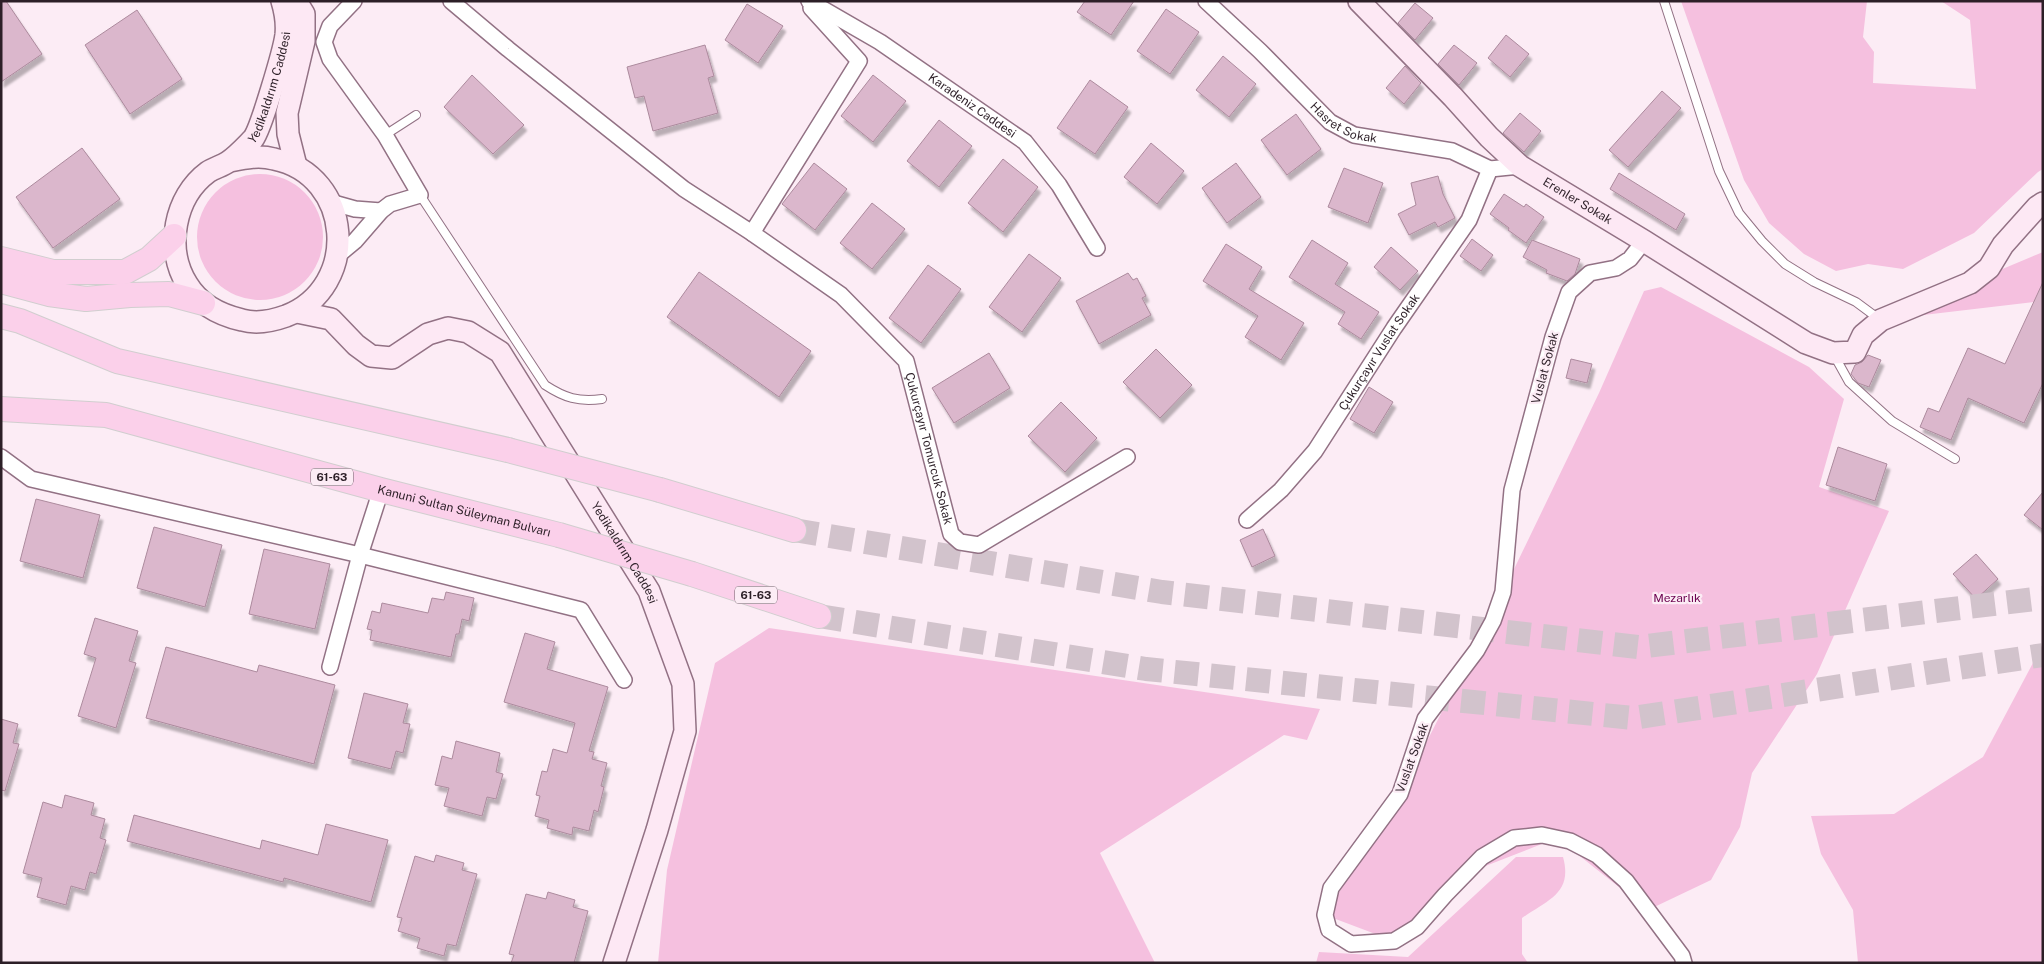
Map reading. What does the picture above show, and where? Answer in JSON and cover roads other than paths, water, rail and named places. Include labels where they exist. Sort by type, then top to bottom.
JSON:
[{"type":"main road","points":[[1,259],[52,272],[125,272],[149,259],[174,236]]},
{"type":"main road","points":[[1,282],[48,294],[86,299],[169,294],[203,303]]},
{"type":"main road","points":[[1,316],[20,321],[117,361],[508,450],[660,490],[794,530]]},
{"type":"main road","name":"Kanuni Sultan Süleyman Bulvarı","points":[[1,409],[106,415],[381,490],[559,534],[692,574],[819,616]]},
{"type":"street","name":"Yedikaldırım Caddesi","points":[[230,161],[255,137],[265,111],[286,35],[282,1]]},
{"type":"street","name":"Yedikaldırım Caddesi","points":[[296,1],[304,14],[304,41],[287,113],[288,134],[296,166]]},
{"type":"street","points":[[338,256],[390,204],[420,195],[385,135],[330,59],[324,42],[330,26],[354,1]]},
{"type":"street","name":"Çukurçayır Tomurcuk Sokak","points":[[451,1],[508,49],[684,189],[752,233],[841,295],[906,361],[952,534],[960,542],[979,545],[1127,457]]},
{"type":"street","points":[[752,233],[859,61],[807,1]]},
{"type":"street","name":"Karadeniz Caddesi","points":[[807,1],[880,42],[1025,142],[1059,185],[1097,248]]},
{"type":"street","name":"Hasret Sokak","points":[[1206,1],[1260,51],[1330,122],[1354,135],[1452,151],[1490,169]]},
{"type":"street","name":"Erenler Sokak","points":[[1359,1],[1454,97],[1489,137],[1520,166],[1644,240],[1806,343],[1833,353]]},
{"type":"street","points":[[252,156],[275,159],[296,166],[316,182],[330,202],[338,228],[338,256],[326,286],[313,300],[297,312],[274,320],[248,322],[224,316],[203,303],[187,284],[177,261],[174,236],[179,212],[190,190],[208,173],[230,161],[252,156]]},
{"type":"street","points":[[1490,169],[1520,166]]},
{"type":"street","name":"Çukurçayır Vuslat Sokak","points":[[1246,520],[1281,490],[1315,451],[1394,328],[1469,220],[1490,169]]},
{"type":"street","points":[[330,202],[355,209],[381,211]]},
{"type":"street","points":[[1833,353],[1855,352],[1863,335],[1881,320],[1970,282],[1989,268],[2003,245],[2036,207],[2043,204]]},
{"type":"street","name":"Vuslat Sokak","points":[[1644,240],[1630,259],[1616,268],[1590,273],[1569,292],[1553,337],[1512,490],[1503,592],[1493,621],[1476,650],[1426,720],[1400,794],[1330,888],[1326,915],[1329,930],[1351,944],[1394,941],[1417,927],[1445,894],[1482,857],[1514,838],[1542,835],[1570,841],[1597,855],[1626,881],[1682,956],[1684,963]]},
{"type":"street","points":[[297,312],[331,319],[326,286]]},
{"type":"street","name":"Yedikaldırım Caddesi","points":[[331,319],[356,345],[372,356],[392,358],[428,334],[448,328],[468,332],[500,352],[649,591],[684,684],[684,730],[657,830],[614,963]]},
{"type":"street","points":[[1,457],[32,479],[360,555],[581,610],[624,680]]},
{"type":"street","points":[[330,667],[360,555],[381,490]]},
{"type":"lane","points":[[1664,1],[1720,171],[1738,212],[1784,264],[1814,282],[1856,302],[1881,320]]},
{"type":"lane","points":[[385,135],[416,115]]},
{"type":"lane","points":[[420,195],[544,385],[560,395],[583,401],[602,399]]},
{"type":"lane","points":[[1833,353],[1849,382],[1892,421],[1955,459]]},
{"type":"tunnel","points":[[794,530],[1162,592],[1638,647],[2043,598]]},
{"type":"tunnel","points":[[819,616],[1146,669],[1633,718],[2043,655]]},
{"type":"park label","name":"Mezarlık","points":[[1677,598]]}]
